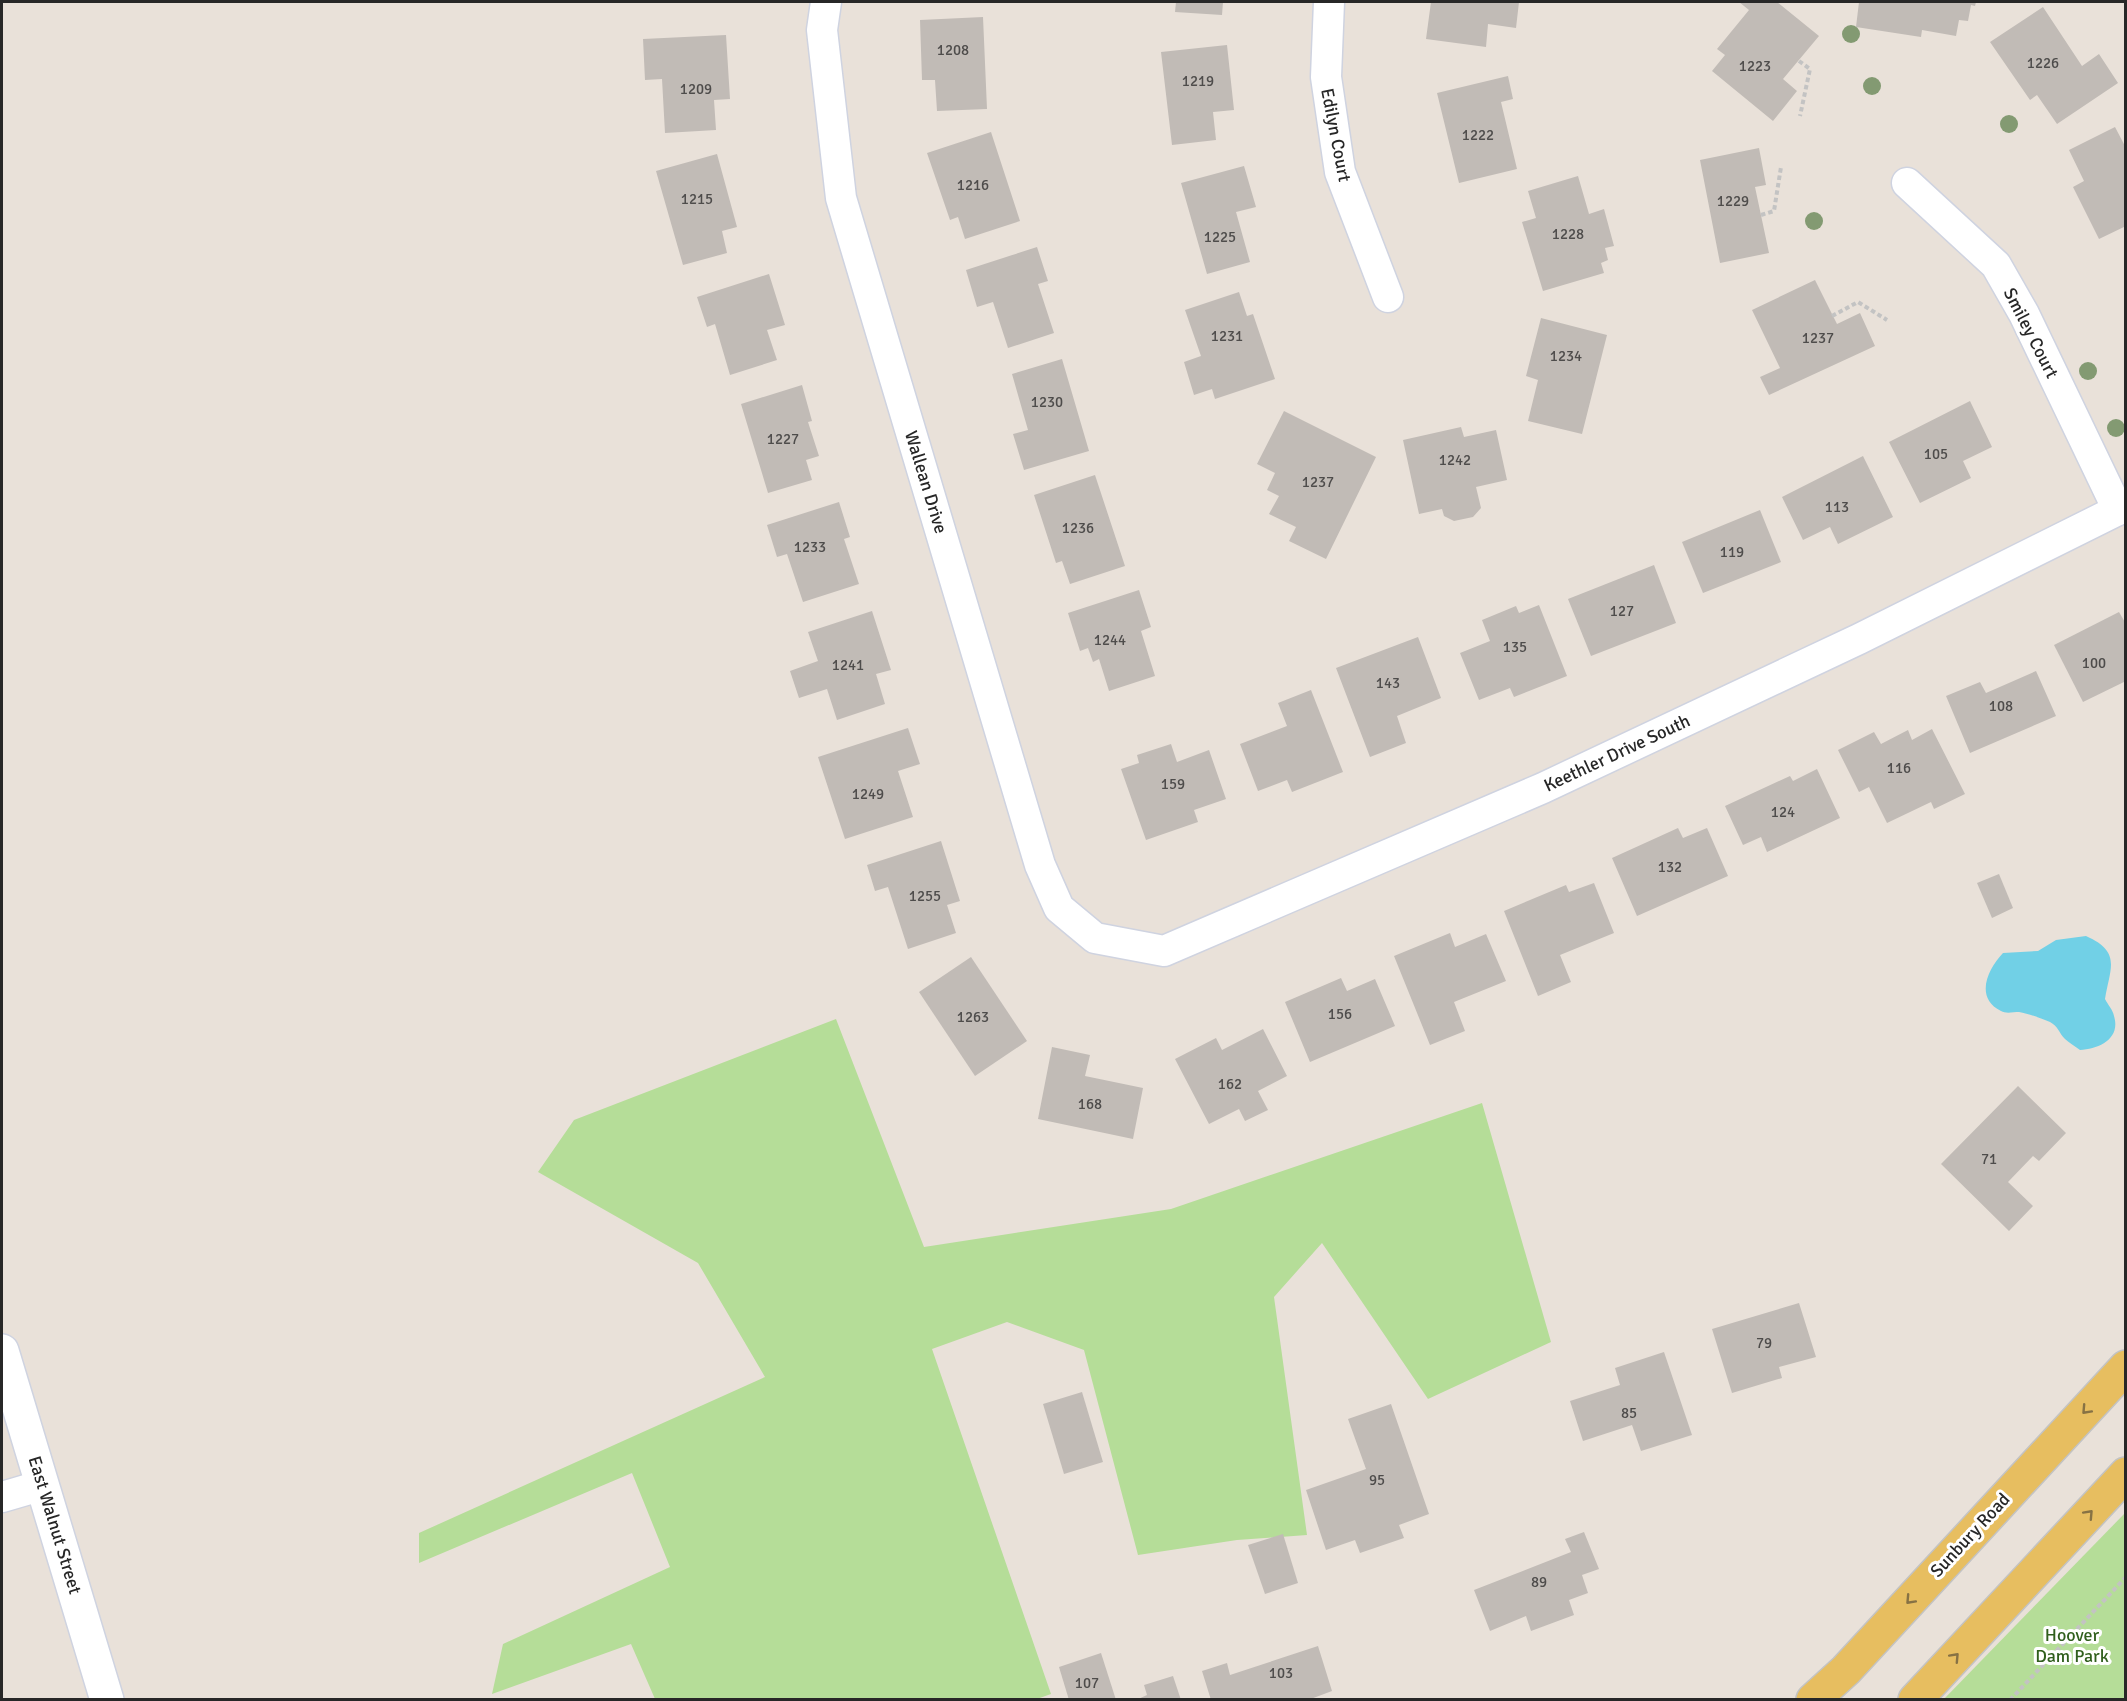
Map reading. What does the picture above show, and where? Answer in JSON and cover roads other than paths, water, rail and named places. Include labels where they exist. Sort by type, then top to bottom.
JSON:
[{"type":"main road","name":"East Walnut Street","points":[[2,1351],[107,1700]]},
{"type":"main road","name":"Sunbury Road","points":[[1813,1700],[1846,1670],[2126,1367]]},
{"type":"main road","points":[[1916,1700],[2126,1474]]},
{"type":"street","name":"Wallean Drive","points":[[826,2],[822,30],[841,198],[1040,865],[1059,908],[1095,938]]},
{"type":"street","name":"Edilyn Court","points":[[1329,2],[1326,77],[1340,172],[1388,297]]},
{"type":"street","name":"Smiley Court","points":[[1907,183],[1996,265],[2024,314],[2122,508]]},
{"type":"street","name":"Keethler Drive South","points":[[1095,938],[1164,951],[1543,788],[1859,639],[2122,508]]},
{"type":"street","points":[[2,1497],[42,1485]]},
{"type":"water","points":[[2086,936],[2105,948],[2111,962],[2105,999],[2113,1012],[2115,1024],[2111,1037],[2101,1045],[2080,1050],[2065,1039],[2050,1022],[2019,1012],[2003,1012],[1988,998],[1986,983],[2003,953],[2038,951],[2056,940]]},
{"type":"park label","name":"Hoover Dam Park","points":[[2072,1645]]}]
